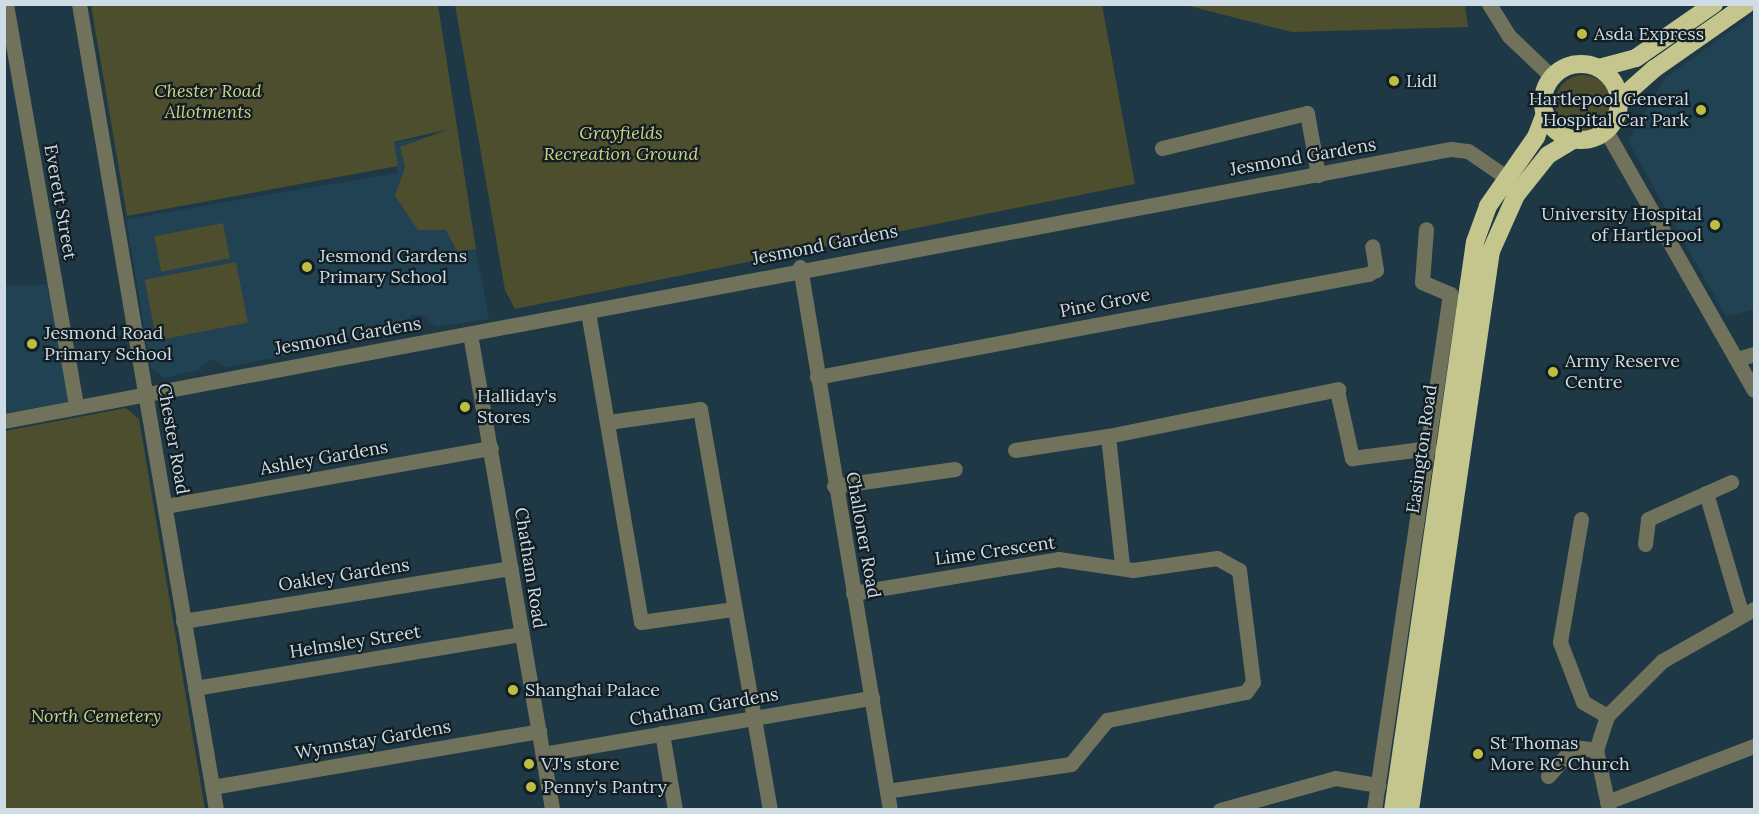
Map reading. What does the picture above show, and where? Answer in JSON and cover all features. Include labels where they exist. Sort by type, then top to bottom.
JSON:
[{"type":"highway","points":[[1552,77],[1569,66],[1599,68],[1636,58],[1714,4]]},
{"type":"highway","points":[[1410,810],[1484,304],[1502,221],[1548,154],[1575,139],[1606,130],[1619,100],[1654,69],[1746,4]]},
{"type":"highway","points":[[1599,68],[1613,82],[1619,100]]},
{"type":"highway","name":"Easington Road","points":[[1393,810],[1448,418],[1479,227],[1506,177],[1536,137],[1545,114],[1545,92],[1552,77]]},
{"type":"highway","points":[[1545,114],[1552,126],[1575,139]]},
{"type":"highway","points":[[1448,418],[1467,422]]},
{"type":"street","name":"Everett Street","points":[[6,4],[76,407]]},
{"type":"street","name":"Chester Road","points":[[79,4],[216,810]]},
{"type":"street","points":[[1490,4],[1509,36],[1552,77]]},
{"type":"street","points":[[1162,148],[1307,113],[1318,175]]},
{"type":"street","points":[[1606,130],[1755,390]]},
{"type":"street","name":"Jesmond Gardens","points":[[4,421],[588,312],[800,267],[1318,175],[1450,149],[1468,151],[1506,177]]},
{"type":"street","points":[[1426,229],[1422,282],[1449,294],[1448,306],[1466,301],[1484,304]]},
{"type":"street","name":"Pine Grove","points":[[817,377],[1368,274],[1376,270],[1372,246]]},
{"type":"street","name":"Challoner Road","points":[[800,267],[834,486],[890,810]]},
{"type":"street","name":"Easington Road","points":[[1374,810],[1429,448],[1448,306]]},
{"type":"street","points":[[588,312],[641,622],[734,609]]},
{"type":"street","name":"Chatham Road","points":[[470,334],[552,810]]},
{"type":"street","points":[[1737,359],[1755,354]]},
{"type":"street","points":[[1015,450],[1108,436],[1338,392],[1354,463],[1429,448]]},
{"type":"street","points":[[608,422],[700,408],[770,810]]},
{"type":"street","points":[[1108,436],[1122,565]]},
{"type":"street","name":"Ashley Gardens","points":[[165,506],[490,448]]},
{"type":"street","points":[[834,486],[955,469]]},
{"type":"street","points":[[1645,544],[1648,519],[1731,482]]},
{"type":"street","points":[[1706,494],[1748,612],[1662,661],[1607,716],[1596,750],[1608,806],[1755,746]]},
{"type":"street","points":[[1581,519],[1560,642],[1583,702],[1607,716]]},
{"type":"street","name":"Lime Crescent","points":[[853,593],[1058,558],[1099,567],[1122,565],[1132,570],[1217,558],[1239,570],[1253,682],[1246,692],[1107,720],[1071,764],[887,791]]},
{"type":"street","name":"Oakley Gardens","points":[[183,621],[511,568]]},
{"type":"street","name":"Helmsley Street","points":[[195,688],[521,634]]},
{"type":"street","name":"Chatham Gardens","points":[[543,754],[872,698]]},
{"type":"street","name":"Wynnstay Gardens","points":[[212,787],[539,731]]},
{"type":"street","points":[[662,733],[675,810]]},
{"type":"street","points":[[1548,776],[1573,747],[1596,750]]},
{"type":"street","points":[[1220,810],[1323,781],[1377,785]]},
{"type":"shaded area","name":"University Hospital of Hartlepool","points":[[1754,14],[1754,309],[1726,317],[1628,141],[1664,79]]},
{"type":"shaded area","name":"Jesmond Gardens Primary School","points":[[453,132],[489,319],[436,327],[422,315],[410,316],[402,332],[358,342],[343,333],[334,346],[226,367],[211,359],[198,370],[164,378],[151,367],[126,219],[398,173],[393,143]]},
{"type":"shaded area","name":"Jesmond Road Primary School","points":[[47,284],[70,402],[5,413],[4,286]]},
{"type":"green space","name":"Chester Road Allotments","points":[[91,5],[438,5],[476,249],[457,251],[446,230],[418,230],[395,196],[405,167],[400,147],[449,129],[394,142],[398,166],[127,216]]},
{"type":"green space","name":"Grayfields Recreation Ground","points":[[455,5],[1102,5],[1135,184],[515,309],[505,290]]},
{"type":"green space","points":[[1185,5],[1465,5],[1468,27],[1292,32]]},
{"type":"green space","points":[[1583,75],[1594,77],[1603,83],[1609,92],[1611,103],[1609,114],[1603,123],[1594,129],[1583,131],[1572,129],[1563,123],[1557,114],[1555,103],[1557,92],[1563,83],[1572,77]]},
{"type":"green space","points":[[223,223],[230,258],[161,272],[154,236]]},
{"type":"green space","points":[[236,262],[248,323],[157,341],[145,280]]},
{"type":"green space","name":"North Cemetery","points":[[126,408],[139,419],[205,809],[5,809],[5,431]]},
{"type":"place","name":"Asda Express","points":[[1582,34]]},
{"type":"place","name":"Lidl","points":[[1394,81]]},
{"type":"place","name":"Hartlepool General Hospital Car Park","points":[[1701,110]]},
{"type":"place","name":"University Hospital of Hartlepool","points":[[1715,225]]},
{"type":"place","name":"Jesmond Gardens Primary School","points":[[307,267]]},
{"type":"place","name":"Jesmond Road Primary School","points":[[32,344]]},
{"type":"place","name":"Army Reserve Centre","points":[[1553,372]]},
{"type":"place","name":"Halliday's Stores","points":[[465,407]]},
{"type":"place","name":"Shanghai Palace","points":[[513,690]]},
{"type":"place","name":"St Thomas More RC Church","points":[[1478,754]]},
{"type":"place","name":"VJ's store","points":[[529,764]]},
{"type":"place","name":"Penny's Pantry","points":[[531,787]]}]
